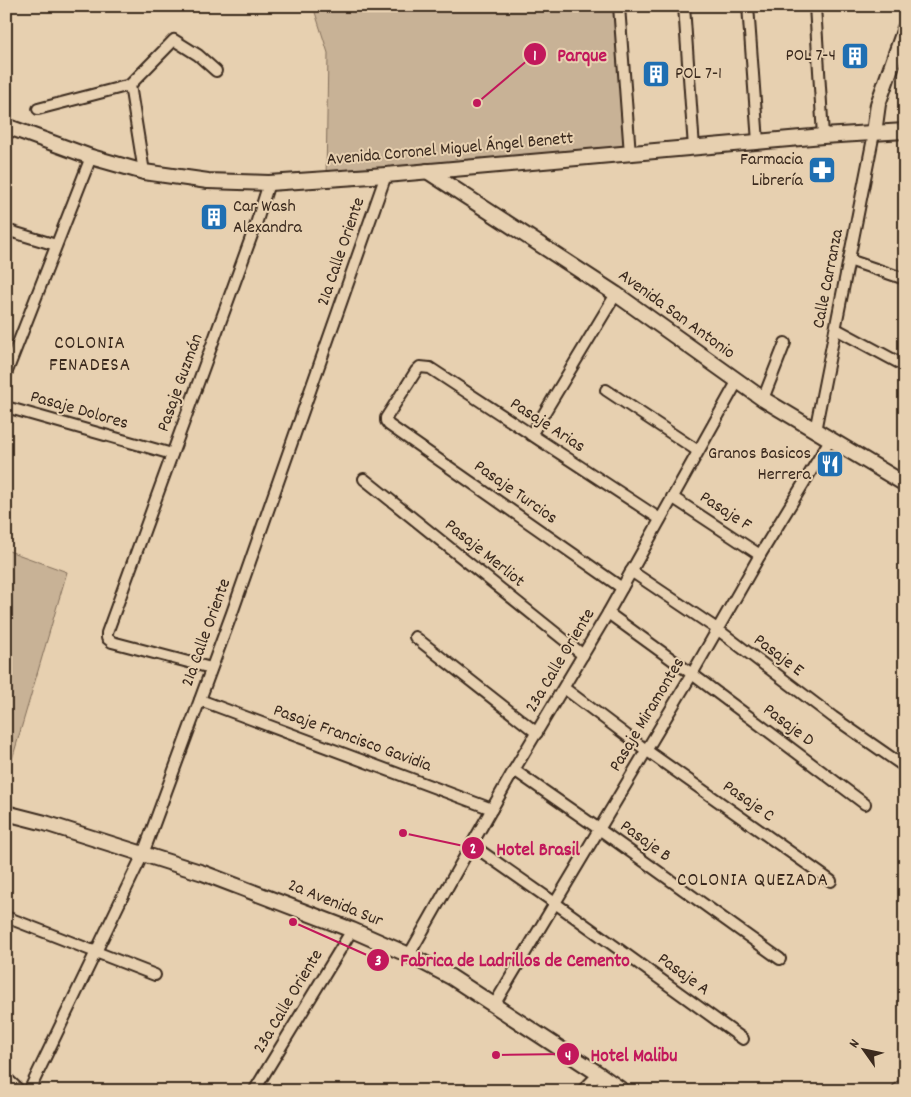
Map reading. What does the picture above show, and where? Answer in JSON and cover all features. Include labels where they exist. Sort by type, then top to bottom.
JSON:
[{"type":"street","points":[[619,6],[630,154]]},
{"type":"street","points":[[684,6],[694,148]]},
{"type":"street","points":[[748,6],[758,142]]},
{"type":"street","points":[[815,6],[823,136]]},
{"type":"street","points":[[874,133],[878,104],[902,45],[905,28]]},
{"type":"street","points":[[38,109],[130,85],[174,40],[198,55],[216,71]]},
{"type":"street","points":[[130,85],[144,172]]},
{"type":"street","name":"Avenida Coronel Miguel Ángel Benett","points":[[6,126],[91,157],[144,172],[208,181],[269,182],[386,175],[823,136],[905,131]]},
{"type":"street","name":"Calle Carranza","points":[[815,431],[874,133]]},
{"type":"street","points":[[6,374],[91,157]]},
{"type":"street","name":"Avenida San Antonio","points":[[428,171],[616,294],[737,382],[905,484]]},
{"type":"street","name":"21a Calle Oriente","points":[[29,1091],[143,854],[200,700],[386,175]]},
{"type":"street","name":"Pasaje Guzmán","points":[[211,668],[112,642],[107,638],[107,633],[256,224],[269,182]]},
{"type":"street","points":[[6,230],[56,245]]},
{"type":"street","points":[[849,260],[905,279]]},
{"type":"street","points":[[530,435],[616,294]]},
{"type":"street","points":[[836,329],[905,366]]},
{"type":"street","points":[[763,399],[785,343]]},
{"type":"street","name":"Pasaje Arias","points":[[416,371],[420,368],[430,368],[660,519]]},
{"type":"street","name":"Pasaje Turcios","points":[[416,371],[386,418],[389,425],[622,588]]},
{"type":"street","name":"23a Calle Oriente","points":[[409,955],[514,770],[608,613],[737,382]]},
{"type":"street","points":[[606,390],[698,451]]},
{"type":"street","name":"Pasaje Dolores","points":[[6,407],[172,454]]},
{"type":"street","name":"Pasaje Miramontes","points":[[494,1005],[830,440]]},
{"type":"street","name":"Pasaje Merliot","points":[[364,479],[583,655]]},
{"type":"street","name":"Pasaje F","points":[[672,497],[760,555]]},
{"type":"street","name":"Pasaje E","points":[[631,571],[717,629],[833,718],[905,767]]},
{"type":"street","name":"Pasaje D","points":[[608,613],[865,804]]},
{"type":"street","points":[[415,637],[537,733]]},
{"type":"street","name":"Pasaje C","points":[[564,688],[646,750],[831,881]]},
{"type":"street","name":"Pasaje Francisco Gavidia","points":[[200,700],[492,809]]},
{"type":"street","name":"Pasaje B","points":[[514,770],[780,959]]},
{"type":"street","name":"2a Avenida Sur","points":[[6,813],[45,823],[203,873],[352,930],[409,955],[451,977],[623,1091]]},
{"type":"street","name":"Pasaje A","points":[[472,845],[743,1039]]},
{"type":"street","points":[[6,916],[155,975]]},
{"type":"street","name":"23a Calle Oriente","points":[[254,1091],[352,930]]},
{"type":"street","points":[[582,1091],[599,1074]]},
{"type":"street","points":[[6,1078],[20,1091]]},
{"type":"shaded area","points":[[313,6],[619,6],[630,154],[326,179],[328,53]]},
{"type":"shaded area","points":[[6,550],[67,572],[6,780]]},
{"type":"place","name":"POL 7-4","points":[[855,56]]},
{"type":"place","name":"POL 7-1","points":[[656,74]]},
{"type":"place","name":"Parque","points":[[477,103]]},
{"type":"place","name":"Farmacia Librería","points":[[822,170]]},
{"type":"place","name":"Car Wash Alexandra","points":[[214,217]]},
{"type":"place","name":"Granos Basicos Herrera","points":[[830,464]]},
{"type":"place","name":"Hotel Brasil","points":[[403,833]]},
{"type":"place","name":"Fabrica de Ladrillos de Cemento","points":[[293,922]]},
{"type":"place","name":"Hotel Malibu","points":[[496,1055]]},
{"type":"district","name":"COLONIA FENADESA","points":[[90,355]]},
{"type":"district","name":"COLONIA QUEZADA","points":[[753,881]]}]
